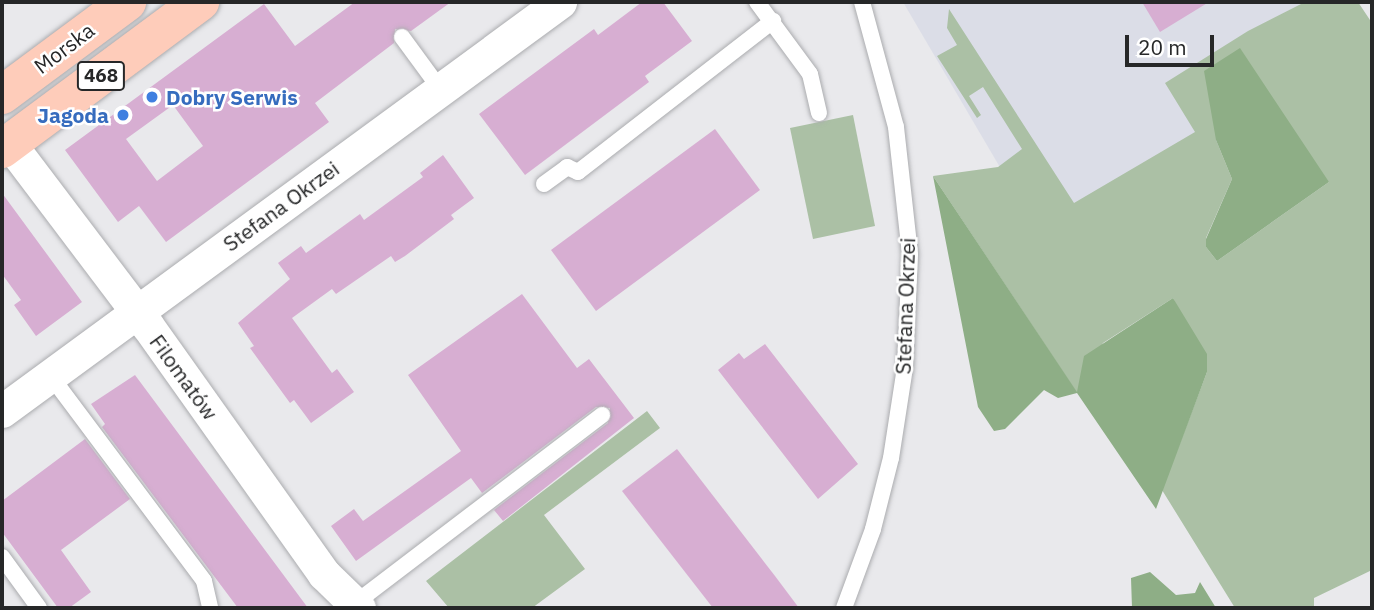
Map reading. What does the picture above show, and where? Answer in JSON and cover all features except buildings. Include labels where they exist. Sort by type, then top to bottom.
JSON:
[{"type":"main road","name":"Morska","points":[[2,95],[127,2]]},
{"type":"main road","name":"Morska","points":[[6,147],[200,2]]},
{"type":"street","name":"Stefana Okrzei","points":[[2,411],[560,2]]},
{"type":"street","name":"Filomatów","points":[[6,147],[137,313],[324,574],[357,606]]},
{"type":"lane","points":[[757,2],[773,20],[810,74],[819,113]]},
{"type":"lane","name":"Stefana Okrzei","points":[[844,608],[873,529],[891,458],[905,368],[910,254],[897,127],[862,2]]},
{"type":"lane","points":[[544,184],[567,167],[578,172],[773,20]]},
{"type":"lane","points":[[402,37],[441,90]]},
{"type":"lane","points":[[50,375],[204,581],[210,608]]},
{"type":"lane","points":[[357,606],[602,415]]},
{"type":"lane","points":[[2,557],[39,608]]},
{"type":"shaded area","points":[[903,2],[1307,2],[1103,343]]},
{"type":"green space","points":[[1305,2],[1358,2],[1372,23],[1372,570],[1314,598],[1314,608],[1235,608],[1162,490],[1207,372],[1173,298],[1103,343],[1077,393],[933,176],[998,167],[1022,149],[983,87],[969,96],[981,115],[977,118],[937,56],[957,45],[947,28],[949,9],[1074,203],[1195,132],[1165,83],[1248,31]],"holes":[[[1216,140],[1329,182],[1217,261],[1206,247],[1206,238],[1232,179]]]},
{"type":"green space","points":[[1240,48],[1329,182],[1217,261],[1206,247],[1206,239],[1232,179],[1216,140],[1204,71]]},
{"type":"green space","points":[[853,115],[875,226],[813,239],[790,128]]},
{"type":"green space","points":[[933,176],[1077,392],[1084,356],[1173,298],[1207,354],[1207,372],[1156,509],[1077,393],[1058,398],[1044,390],[1005,429],[994,431],[978,407]]},
{"type":"green space","points":[[647,411],[660,428],[544,515],[585,569],[532,608],[449,608],[426,581]]},
{"type":"green space","points":[[1150,572],[1176,595],[1195,593],[1200,582],[1216,608],[1132,608],[1131,578]]},
{"type":"place","name":"Dobry Serwis","points":[[152,97]]},
{"type":"place","name":"Jagoda","points":[[123,115]]}]
